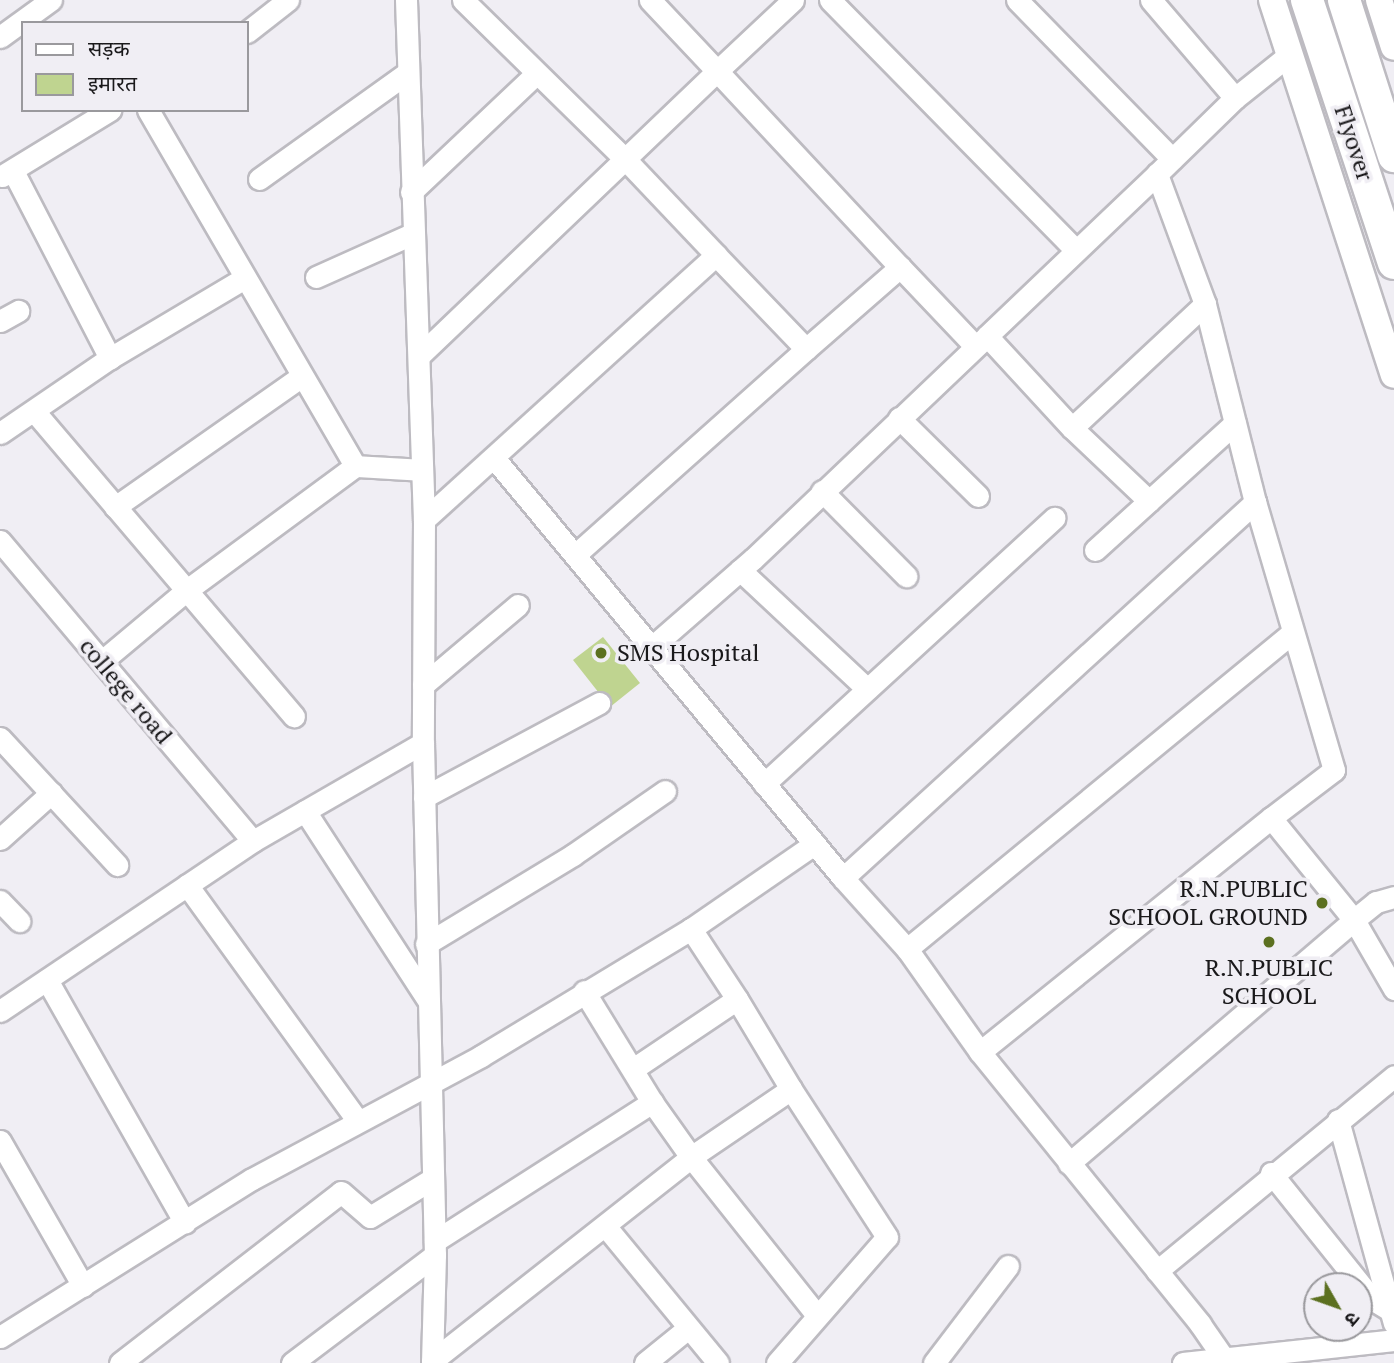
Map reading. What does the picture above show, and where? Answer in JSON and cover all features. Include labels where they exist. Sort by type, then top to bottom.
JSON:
[{"type":"highway","name":"Flyover","points":[[1307,0],[1394,263]]},
{"type":"highway","name":"Flyover","points":[[1344,0],[1394,156]]},
{"type":"main road","points":[[1272,0],[1394,375]]},
{"type":"main road","points":[[1379,0],[1394,47]]},
{"type":"street","points":[[248,31],[288,0]]},
{"type":"street","points":[[406,0],[412,234],[421,354],[426,944],[435,1248],[432,1362]]},
{"type":"street","points":[[463,0],[625,159],[806,349]]},
{"type":"street","points":[[650,0],[900,267],[1149,500]]},
{"type":"street","points":[[421,354],[793,0]]},
{"type":"street","points":[[830,0],[1076,250]]},
{"type":"street","points":[[1017,0],[1172,159]]},
{"type":"street","points":[[1151,0],[1235,98]]},
{"type":"street","points":[[0,37],[36,4]]},
{"type":"street","points":[[652,647],[740,570],[1235,98],[1289,55]]},
{"type":"street","points":[[259,178],[407,73]]},
{"type":"street","points":[[411,192],[537,73]]},
{"type":"street","points":[[107,112],[6,174],[110,358]]},
{"type":"street","points":[[149,112],[355,466]]},
{"type":"street","points":[[980,1052],[1334,769],[1255,502],[1205,304],[1157,174]]},
{"type":"street","points":[[316,277],[412,234]]},
{"type":"street","points":[[424,520],[716,255]]},
{"type":"street","points":[[575,555],[900,267]]},
{"type":"street","points":[[0,433],[110,358],[245,278]]},
{"type":"street","points":[[1072,428],[1205,304]]},
{"type":"street","points":[[115,507],[303,376]]},
{"type":"street","points":[[34,411],[294,716]]},
{"type":"street","points":[[899,418],[978,496]]},
{"type":"street","points":[[1095,550],[1235,423]]},
{"type":"street","points":[[494,458],[842,878],[907,948],[980,1052],[1225,1361]]},
{"type":"street","points":[[102,662],[187,590],[355,466],[422,470]]},
{"type":"street","points":[[822,491],[906,576]]},
{"type":"street","points":[[842,878],[1255,502]]},
{"type":"street","points":[[764,784],[1054,518]]},
{"type":"street","name":"college road","points":[[0,541],[253,841]]},
{"type":"street","points":[[740,570],[867,689]]},
{"type":"street","points":[[423,685],[517,605]]},
{"type":"street","points":[[907,948],[1293,632]]},
{"type":"street","points":[[424,797],[599,703]]},
{"type":"street","points":[[0,738],[117,865]]},
{"type":"street","points":[[0,1011],[253,841],[423,743]]},
{"type":"street","points":[[426,944],[573,855],[665,790]]},
{"type":"street","points":[[0,839],[51,793]]},
{"type":"street","points":[[305,811],[427,999]]},
{"type":"street","points":[[1271,818],[1354,920],[1394,989]]},
{"type":"street","points":[[0,1337],[252,1179],[481,1056],[584,991],[691,929],[814,844]]},
{"type":"street","points":[[187,884],[358,1121]]},
{"type":"street","points":[[1069,1163],[1354,920],[1376,902],[1394,897]]},
{"type":"street","points":[[0,901],[19,921]]},
{"type":"street","points":[[691,929],[887,1237],[816,1314],[777,1363]]},
{"type":"street","points":[[47,980],[185,1223]]},
{"type":"street","points":[[584,991],[652,1102],[691,1157],[816,1314]]},
{"type":"street","points":[[634,1069],[737,999]]},
{"type":"street","points":[[1157,1272],[1216,1226],[1271,1173],[1394,1076]]},
{"type":"street","points":[[432,1362],[606,1227],[691,1157],[791,1090]]},
{"type":"street","points":[[292,1363],[435,1248],[652,1102]]},
{"type":"street","points":[[1338,1120],[1392,1317]]},
{"type":"street","points":[[0,1141],[83,1286]]},
{"type":"street","points":[[1271,1173],[1372,1299],[1392,1317]]},
{"type":"street","points":[[120,1363],[341,1192],[370,1217],[432,1179]]},
{"type":"street","points":[[606,1227],[718,1363]]},
{"type":"street","points":[[934,1363],[1007,1266]]},
{"type":"street","points":[[645,1363],[688,1328]]},
{"type":"street","points":[[1183,1363],[1225,1361],[1394,1340]]},
{"type":"building","points":[[603,637],[640,683],[610,707],[573,660]]},
{"type":"place","name":"SMS Hospital","points":[[601,653]]},
{"type":"place","name":"R.N.PUBLIC SCHOOL GROUND","points":[[1322,903]]},
{"type":"place","name":"R.N.PUBLIC SCHOOL","points":[[1269,942]]}]
